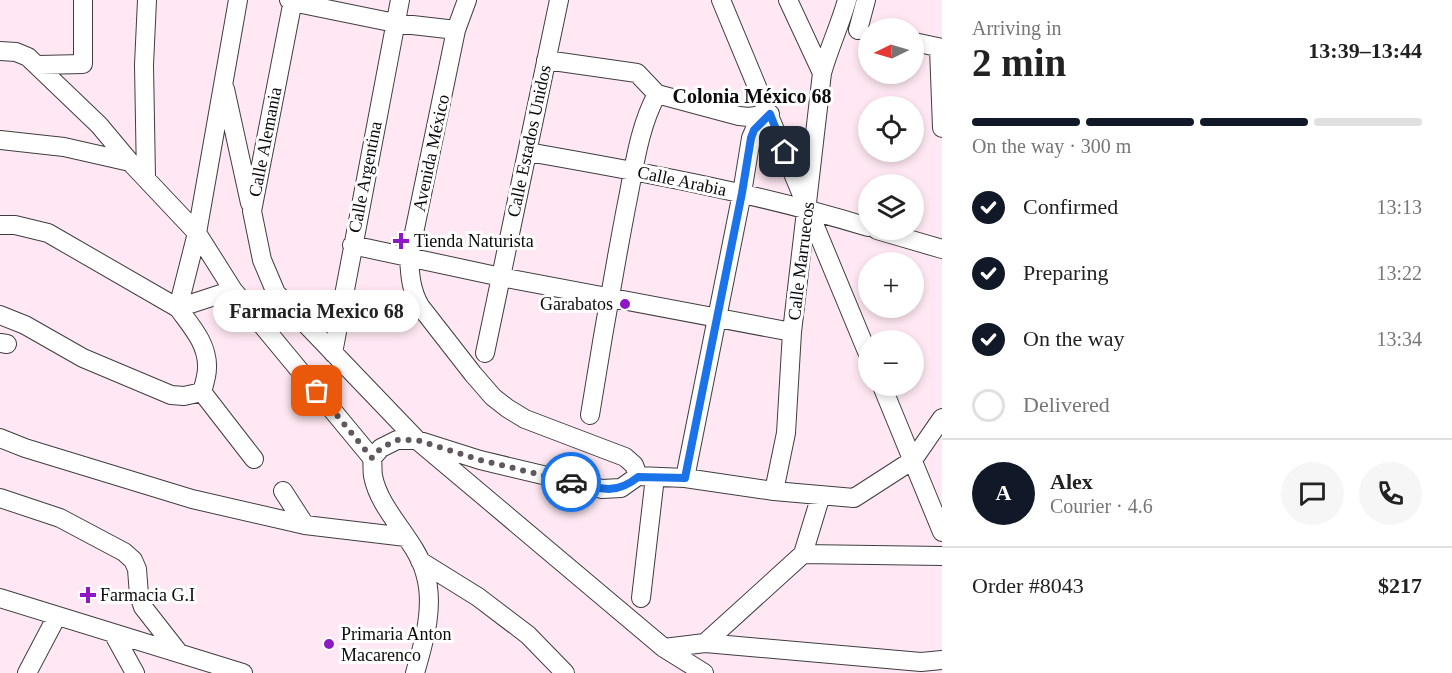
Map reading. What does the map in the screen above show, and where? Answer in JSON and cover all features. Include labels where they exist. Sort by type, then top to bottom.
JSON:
[{"type":"street","points":[[38,65],[83,64],[83,0]]},
{"type":"street","points":[[146,178],[144,64],[147,0]]},
{"type":"street","points":[[178,308],[197,233],[238,0]]},
{"type":"street","name":"Calle Argentina","points":[[333,353],[400,0]]},
{"type":"street","name":"Avenida México","points":[[466,0],[456,30],[409,257],[413,295],[493,397],[525,419],[613,450],[625,457],[646,477]]},
{"type":"street","name":"Calle Estados Unidos","points":[[485,353],[559,0]]},
{"type":"street","points":[[721,0],[858,330]]},
{"type":"street","points":[[788,0],[822,73]]},
{"type":"street","name":"Calle Marruecos","points":[[774,490],[786,434],[792,333],[822,73],[847,0]]},
{"type":"street","points":[[864,18],[866,0]]},
{"type":"street","points":[[291,1],[395,23],[456,30]]},
{"type":"street","name":"Calle Alemania","points":[[291,1],[252,211],[262,260],[276,293],[417,440],[664,648],[704,673]]},
{"type":"street","points":[[840,25],[858,30]]},
{"type":"street","points":[[924,44],[941,48],[942,128]]},
{"type":"street","points":[[0,51],[16,52],[28,57],[99,125],[130,162],[197,233],[233,290],[372,458],[373,476],[378,492],[426,574],[429,603],[423,646],[415,673]]},
{"type":"street","points":[[546,60],[638,73],[657,94],[739,116],[770,114]]},
{"type":"street","points":[[224,81],[252,211]]},
{"type":"street","points":[[590,415],[609,296],[633,170],[645,116],[657,94]]},
{"type":"street","points":[[685,478],[751,138],[754,130],[770,114]]},
{"type":"street","points":[[0,140],[64,147],[130,162]]},
{"type":"street","name":"Calle Arabia","points":[[528,152],[633,170],[742,193],[807,208],[858,224]]},
{"type":"street","points":[[0,225],[15,225],[48,233],[178,308],[195,330],[204,348],[207,368],[202,392],[254,459]]},
{"type":"street","points":[[912,240],[942,249]]},
{"type":"street","points":[[352,245],[501,277],[792,333]]},
{"type":"street","points":[[178,308],[233,290]]},
{"type":"street","points":[[0,315],[25,325],[83,358],[171,395],[183,396],[202,392]]},
{"type":"street","points":[[886,396],[942,532]]},
{"type":"street","points":[[372,458],[381,448],[397,440],[417,440],[480,460],[602,489],[621,488],[646,477],[685,478],[854,498],[913,460],[942,418]]},
{"type":"street","points":[[0,438],[25,448],[192,499],[305,525],[406,537]]},
{"type":"street","points":[[641,598],[646,477]]},
{"type":"street","points":[[283,491],[305,525]]},
{"type":"street","points":[[705,643],[803,554],[821,495]]},
{"type":"street","points":[[0,498],[60,518],[124,552],[134,560],[143,607],[179,653]]},
{"type":"street","points":[[803,554],[942,556]]},
{"type":"street","points":[[420,561],[478,597],[528,635],[565,673]]},
{"type":"street","points":[[0,598],[243,673]]},
{"type":"street","points":[[27,673],[57,616]]},
{"type":"street","points":[[114,635],[135,673]]},
{"type":"street","points":[[664,648],[705,643],[921,662],[942,660]]},
{"type":"way so far","points":[[317,391],[372,458],[381,448],[397,440],[417,440],[480,460],[571,482]]},
{"type":"place","name":"Tienda Naturista","points":[[401,241]]},
{"type":"place","name":"Garabatos","points":[[625,304]]},
{"type":"place","name":"Farmacia Mexico 68","points":[[317,391]]},
{"type":"place","name":"Farmacia G.I","points":[[88,595]]},
{"type":"place","name":"Primaria Anton Macarenco","points":[[329,644]]},
{"type":"district","name":"Colonia México 68","points":[[752,96]]},
{"type":"route","points":[[571,482],[612,489],[621,488],[638,477],[685,478],[751,138],[754,130],[770,114],[785,152]]}]
